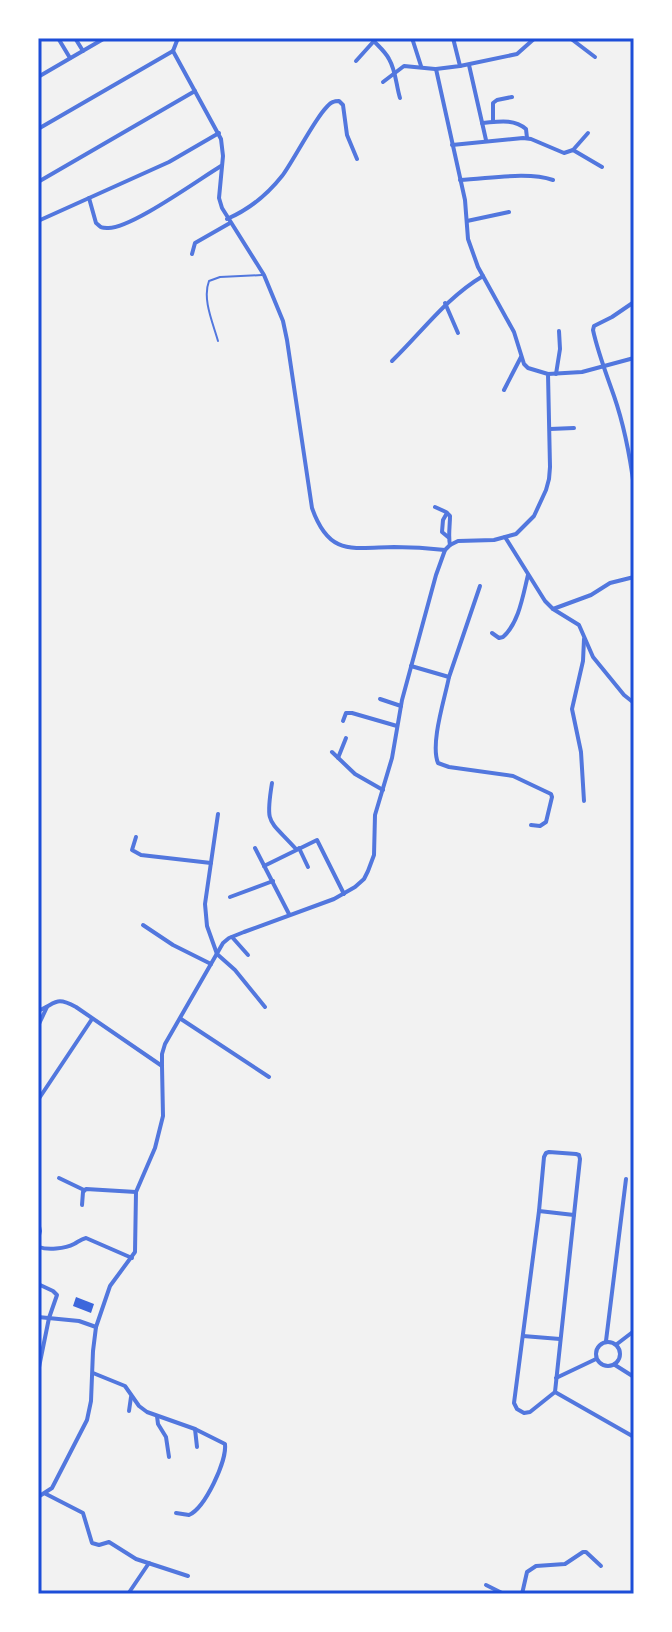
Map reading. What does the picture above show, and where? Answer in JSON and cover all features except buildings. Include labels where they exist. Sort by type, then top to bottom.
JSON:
[{"type":"street","points":[[58,38],[70,58]]},
{"type":"street","points":[[75,38],[83,51]]},
{"type":"street","points":[[38,77],[105,38]]},
{"type":"street","points":[[38,129],[173,51],[178,38]]},
{"type":"street","points":[[412,38],[421,66]]},
{"type":"street","points":[[453,38],[460,66]]},
{"type":"street","points":[[383,82],[404,66],[436,69],[517,54],[535,38]]},
{"type":"street","points":[[570,38],[595,57]]},
{"type":"street","points":[[356,61],[372,40],[387,55],[395,72],[400,98]]},
{"type":"street","points":[[173,51],[219,133],[223,147],[219,198],[229,221],[264,275],[283,321],[310,497],[317,524],[327,537],[343,547],[445,550]]},
{"type":"street","points":[[469,65],[486,140]]},
{"type":"street","points":[[436,69],[460,180],[468,239],[483,276],[514,332],[525,366],[556,374],[603,368],[634,358]]},
{"type":"street","points":[[38,182],[195,91]]},
{"type":"street","points":[[493,122],[493,103],[512,97]]},
{"type":"street","points":[[192,254],[196,241],[254,204],[282,176],[311,128],[334,101],[343,105],[347,135],[357,159]]},
{"type":"street","points":[[482,123],[517,122],[526,129],[527,138]]},
{"type":"street","points":[[38,221],[169,162],[219,133]]},
{"type":"street","points":[[452,145],[527,138],[564,153],[573,150],[588,133]]},
{"type":"street","points":[[573,150],[602,167]]},
{"type":"street","points":[[89,198],[96,223],[103,228],[113,228],[145,214],[222,166]]},
{"type":"street","points":[[460,180],[528,176],[553,180]]},
{"type":"street","points":[[467,221],[509,212]]},
{"type":"street","points":[[392,361],[445,303],[483,276]]},
{"type":"street","points":[[634,302],[594,326],[603,368],[625,434],[634,487]]},
{"type":"street","points":[[445,303],[458,333]]},
{"type":"street","points":[[556,374],[559,331]]},
{"type":"street","points":[[504,390],[522,357]]},
{"type":"street","points":[[41,1495],[52,1488],[57,1480],[87,1420],[96,1327],[110,1286],[132,1258],[136,1247],[136,1192],[155,1148],[163,1116],[162,1054],[165,1044],[223,943],[344,894],[364,879],[372,864],[375,815],[392,758],[401,706],[445,550],[458,541],[494,540],[516,534],[534,516],[546,490],[550,467],[548,374]]},
{"type":"street","points":[[550,429],[574,428]]},
{"type":"street","points":[[435,507],[450,516],[450,545]]},
{"type":"street","points":[[505,537],[545,601],[579,625],[593,657],[634,703]]},
{"type":"street","points":[[492,633],[499,638],[508,633],[520,607],[528,575]]},
{"type":"street","points":[[553,609],[591,595],[610,583],[634,577]]},
{"type":"street","points":[[480,586],[449,677],[436,760],[440,765],[449,767],[513,776],[551,794],[546,822],[540,826],[531,825]]},
{"type":"street","points":[[584,639],[583,661],[572,709],[581,752],[584,801]]},
{"type":"street","points":[[411,666],[449,677]]},
{"type":"street","points":[[380,699],[401,706]]},
{"type":"street","points":[[343,721],[346,713],[352,713],[397,726]]},
{"type":"street","points":[[338,758],[346,738]]},
{"type":"street","points":[[332,752],[355,774],[383,790]]},
{"type":"street","points":[[272,783],[269,818],[297,848],[308,867]]},
{"type":"street","points":[[218,814],[205,904],[207,926],[217,954],[235,970],[265,1007]]},
{"type":"street","points":[[136,837],[132,850],[141,855],[211,863]]},
{"type":"street","points":[[264,866],[315,839],[319,841],[344,894]]},
{"type":"street","points":[[255,848],[289,914]]},
{"type":"street","points":[[230,897],[273,881]]},
{"type":"street","points":[[143,925],[173,945],[211,964]]},
{"type":"street","points":[[232,937],[248,955]]},
{"type":"street","points":[[38,1011],[56,1000],[63,1000],[162,1066]]},
{"type":"street","points":[[38,1026],[47,1007]]},
{"type":"street","points":[[180,1018],[269,1077]]},
{"type":"street","points":[[38,1100],[92,1019]]},
{"type":"street","points":[[549,1152],[576,1154],[580,1157],[555,1392],[524,1413],[515,1406],[539,1211],[545,1155],[549,1152]]},
{"type":"street","points":[[59,1178],[84,1190],[136,1192]]},
{"type":"street","points":[[606,1341],[626,1179]]},
{"type":"street","points":[[82,1205],[84,1190]]},
{"type":"street","points":[[539,1211],[574,1215]]},
{"type":"street","points":[[38,1222],[39,1247],[43,1249],[71,1246],[79,1239],[86,1238],[132,1258]]},
{"type":"street","points":[[38,1284],[57,1295],[38,1372]]},
{"type":"street","points":[[38,1317],[79,1321],[96,1327]]},
{"type":"street","points":[[616,1345],[634,1331]]},
{"type":"street","points":[[523,1336],[560,1339]]},
{"type":"street","points":[[606,1341],[616,1345],[620,1351],[615,1365],[607,1367],[596,1359],[595,1351],[606,1341]]},
{"type":"street","points":[[556,1378],[596,1359]]},
{"type":"street","points":[[615,1365],[634,1377]]},
{"type":"street","points":[[93,1373],[125,1386],[147,1412],[224,1442],[224,1460],[198,1510],[192,1515],[176,1513]]},
{"type":"street","points":[[555,1392],[634,1437]]},
{"type":"street","points":[[129,1411],[131,1395]]},
{"type":"street","points":[[157,1416],[166,1437],[169,1457]]},
{"type":"street","points":[[195,1429],[197,1447]]},
{"type":"street","points":[[41,1495],[83,1513],[92,1543],[99,1545],[109,1542],[136,1559],[188,1576]]},
{"type":"street","points":[[522,1594],[527,1572],[536,1566],[565,1564],[585,1552],[601,1566]]},
{"type":"street","points":[[128,1594],[149,1563]]},
{"type":"street","points":[[486,1585],[504,1594]]},
{"type":"lane","points":[[218,341],[208,300],[209,281],[220,277],[264,275]]}]
